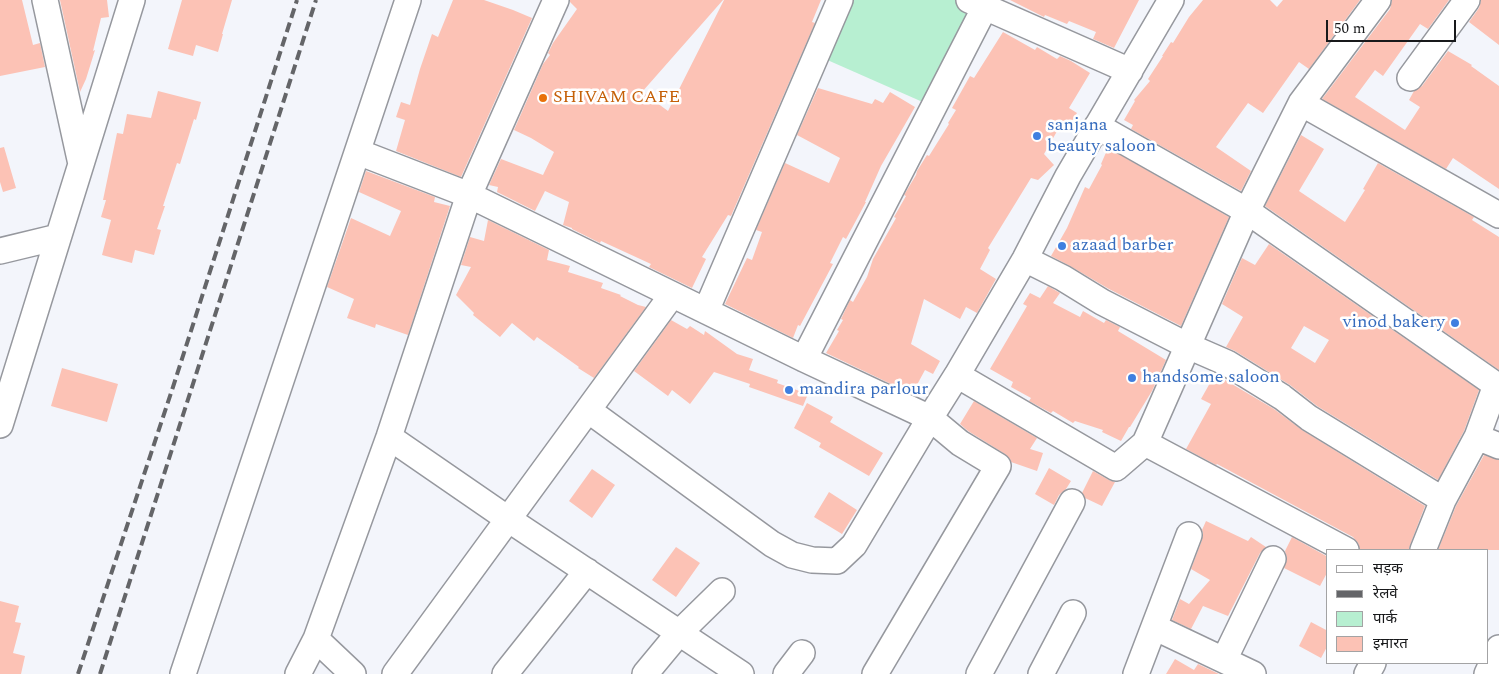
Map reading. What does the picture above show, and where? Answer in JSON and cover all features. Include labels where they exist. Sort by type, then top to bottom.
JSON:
[{"type":"street","points":[[45,0],[81,165]]},
{"type":"street","points":[[0,426],[132,0]]},
{"type":"street","points":[[183,674],[408,0]]},
{"type":"street","points":[[298,674],[316,640],[389,437],[469,196],[556,0]]},
{"type":"street","points":[[706,311],[840,0]]},
{"type":"street","points":[[588,410],[772,544],[792,555],[812,560],[837,561],[854,545],[957,375],[1025,259],[1068,176],[1171,0]]},
{"type":"street","points":[[957,375],[1116,468],[1144,443],[1247,211],[1301,103],[1378,0]]},
{"type":"street","points":[[1410,78],[1467,0]]},
{"type":"street","points":[[804,359],[977,4],[1130,70]]},
{"type":"street","points":[[1301,103],[1499,215]]},
{"type":"street","points":[[1097,126],[1247,211],[1496,385],[1488,442],[1443,500],[1423,549]]},
{"type":"street","points":[[358,152],[469,196],[804,359],[930,418],[960,443],[998,466],[875,674]]},
{"type":"street","points":[[0,251],[58,237]]},
{"type":"street","points":[[1025,259],[1063,278],[1102,302],[1188,346],[1227,363],[1282,397],[1310,418],[1443,500]]},
{"type":"street","points":[[394,674],[672,295]]},
{"type":"street","points":[[389,437],[736,673]]},
{"type":"street","points":[[1144,443],[1344,549]]},
{"type":"street","points":[[979,674],[1072,502]]},
{"type":"street","points":[[1136,674],[1189,535]]},
{"type":"street","points":[[1224,660],[1273,559]]},
{"type":"street","points":[[505,674],[587,572]]},
{"type":"street","points":[[645,674],[679,633],[722,591]]},
{"type":"street","points":[[1041,674],[1073,613]]},
{"type":"street","points":[[1154,627],[1253,674]]},
{"type":"street","points":[[316,640],[353,674]]},
{"type":"street","points":[[1487,674],[1499,648]]},
{"type":"street","points":[[786,674],[802,653]]},
{"type":"green space","points":[[840,0],[969,0],[985,7],[934,107],[816,55]]},
{"type":"building","points":[[0,0],[22,0],[33,45],[40,43],[45,67],[0,76]]},
{"type":"building","points":[[60,0],[107,0],[109,17],[101,18],[93,51],[95,50],[80,92]]},
{"type":"building","points":[[182,0],[232,0],[218,52],[196,45],[193,56],[168,49]]},
{"type":"building","points":[[453,0],[484,0],[532,18],[461,177],[396,151],[405,120],[396,117],[401,102],[410,105],[432,34],[438,37]]},
{"type":"building","points":[[570,0],[723,0],[642,92],[668,111],[724,0],[821,0],[812,22],[815,23],[731,216],[728,215],[702,257],[706,259],[692,288],[649,267],[651,264],[563,225],[569,202],[545,191],[535,211],[497,192],[498,187],[489,185],[501,159],[543,175],[554,152],[514,130],[543,64],[550,55],[548,53],[553,43],[577,9]]},
{"type":"building","points":[[1010,0],[1139,0],[1114,48],[1093,39],[1096,32],[1069,21],[1067,24],[1045,15],[1044,17]]},
{"type":"building","points":[[1203,0],[1270,0],[1277,7],[1283,0],[1360,0],[1309,69],[1299,62],[1263,113],[1248,103],[1216,147],[1251,171],[1241,191],[1131,129],[1133,125],[1124,120],[1134,100],[1150,81],[1148,79],[1171,42],[1173,43],[1189,17]]},
{"type":"building","points":[[1392,0],[1449,0],[1428,29],[1420,24],[1383,76],[1375,70],[1355,97],[1405,130],[1420,107],[1409,100],[1414,91],[1422,86],[1448,51],[1472,65],[1499,86],[1499,189],[1453,158],[1446,169],[1322,99],[1390,9]]},
{"type":"building","points":[[1481,0],[1499,0],[1499,45],[1469,22],[1479,8]]},
{"type":"building","points":[[1003,32],[1035,50],[1037,47],[1057,59],[1060,56],[1071,61],[1090,73],[1069,108],[1077,113],[1066,130],[1060,126],[1044,154],[1054,165],[1038,180],[1031,178],[988,248],[990,250],[980,269],[996,279],[977,313],[966,307],[960,319],[924,299],[911,344],[940,361],[933,374],[925,370],[912,394],[826,353],[839,331],[837,330],[843,320],[841,319],[850,300],[853,302],[867,277],[873,259],[896,218],[894,217],[917,171],[949,124],[956,110],[952,108],[970,76],[974,78]]},
{"type":"building","points":[[818,88],[872,104],[875,99],[883,103],[890,92],[915,107],[881,166],[866,202],[846,239],[843,237],[830,263],[833,264],[800,326],[798,325],[793,338],[725,304],[747,258],[752,260],[762,232],[756,230],[785,163],[829,183],[840,158],[797,135]]},
{"type":"building","points":[[158,91],[201,102],[180,164],[177,163],[163,206],[165,206],[157,229],[161,230],[154,255],[135,250],[132,263],[102,255],[111,220],[101,217],[106,200],[103,200],[117,133],[123,134],[127,114],[151,118]]},
{"type":"building","points":[[1301,135],[1324,149],[1299,191],[1345,222],[1365,190],[1363,189],[1378,163],[1474,217],[1472,220],[1499,237],[1499,370],[1265,206]]},
{"type":"building","points":[[4,147],[16,188],[3,192],[0,182],[0,148]]},
{"type":"building","points":[[1108,148],[1229,217],[1181,326],[1109,289],[1051,256],[1067,228],[1085,187],[1089,189],[1102,165]]},
{"type":"building","points":[[366,171],[435,197],[434,202],[450,206],[408,335],[376,324],[375,328],[347,318],[354,299],[327,287],[351,218],[390,236],[401,211],[359,192]]},
{"type":"building","points":[[488,220],[549,250],[547,260],[570,266],[568,272],[603,283],[601,288],[646,307],[594,378],[537,337],[534,341],[512,323],[500,337],[473,315],[474,313],[456,295],[471,267],[461,265],[470,237],[484,241]]},
{"type":"building","points":[[1269,244],[1479,390],[1464,431],[1438,480],[1317,406],[1290,385],[1226,347],[1243,317],[1222,304],[1242,258],[1255,265]],"holes":[[[1304,326],[1329,340],[1315,363],[1291,348]]]},
{"type":"building","points":[[1048,286],[1060,293],[1053,303],[1080,317],[1083,311],[1104,323],[1106,320],[1120,327],[1118,331],[1166,360],[1152,391],[1121,441],[1102,432],[1103,430],[1075,421],[1073,423],[1053,411],[1051,413],[1029,401],[1031,398],[1011,387],[1013,382],[990,369],[1027,306],[1023,304],[1030,293],[1040,298]]},
{"type":"building","points":[[671,320],[687,329],[690,326],[704,335],[705,331],[737,354],[753,359],[749,370],[778,380],[777,383],[808,394],[803,406],[749,387],[750,384],[714,372],[690,404],[672,390],[668,396],[634,371]]},
{"type":"building","points":[[62,368],[118,384],[107,422],[51,406]]},
{"type":"building","points":[[1215,374],[1274,409],[1302,430],[1425,506],[1409,549],[1360,549],[1353,537],[1186,449],[1211,404],[1201,399]]},
{"type":"building","points":[[974,401],[1037,438],[1030,449],[1043,453],[1037,471],[1011,462],[1005,454],[960,424]]},
{"type":"building","points":[[807,403],[833,417],[830,422],[883,453],[869,476],[819,447],[821,443],[794,428]]},
{"type":"building","points":[[1484,455],[1499,460],[1499,550],[1438,549],[1456,506]]},
{"type":"building","points":[[1049,468],[1071,481],[1059,495],[1054,505],[1035,494]]},
{"type":"building","points":[[592,469],[615,485],[592,518],[569,501]]},
{"type":"building","points":[[1093,471],[1115,482],[1102,506],[1085,498],[1082,493]]},
{"type":"building","points":[[829,492],[857,510],[842,534],[814,517]]},
{"type":"building","points":[[1206,521],[1248,541],[1251,537],[1266,547],[1260,553],[1228,616],[1203,606],[1191,629],[1172,620],[1180,599],[1189,604],[1210,580],[1191,569],[1202,540],[1202,530]]},
{"type":"building","points":[[1292,537],[1326,556],[1326,575],[1320,586],[1284,568],[1287,558],[1285,551]]},
{"type":"building","points":[[676,547],[700,563],[676,597],[652,580]]},
{"type":"building","points":[[0,601],[19,606],[15,622],[21,623],[13,653],[25,656],[21,674],[0,674]]},
{"type":"building","points":[[1311,622],[1326,630],[1326,649],[1321,658],[1299,646]]},
{"type":"building","points":[[1175,659],[1194,670],[1198,664],[1219,674],[1166,674]]},
{"type":"railway","points":[[78,674],[173,387],[297,0]]},
{"type":"railway","points":[[100,674],[316,0]]},
{"type":"place","name":"SHIVAM CAFE","points":[[543,98]]},
{"type":"place","name":"sanjana beauty saloon","points":[[1037,136]]},
{"type":"place","name":"azaad barber","points":[[1062,246]]},
{"type":"place","name":"vinod bakery","points":[[1455,323]]},
{"type":"place","name":"handsome saloon","points":[[1132,378]]},
{"type":"place","name":"mandira parlour","points":[[789,390]]}]
